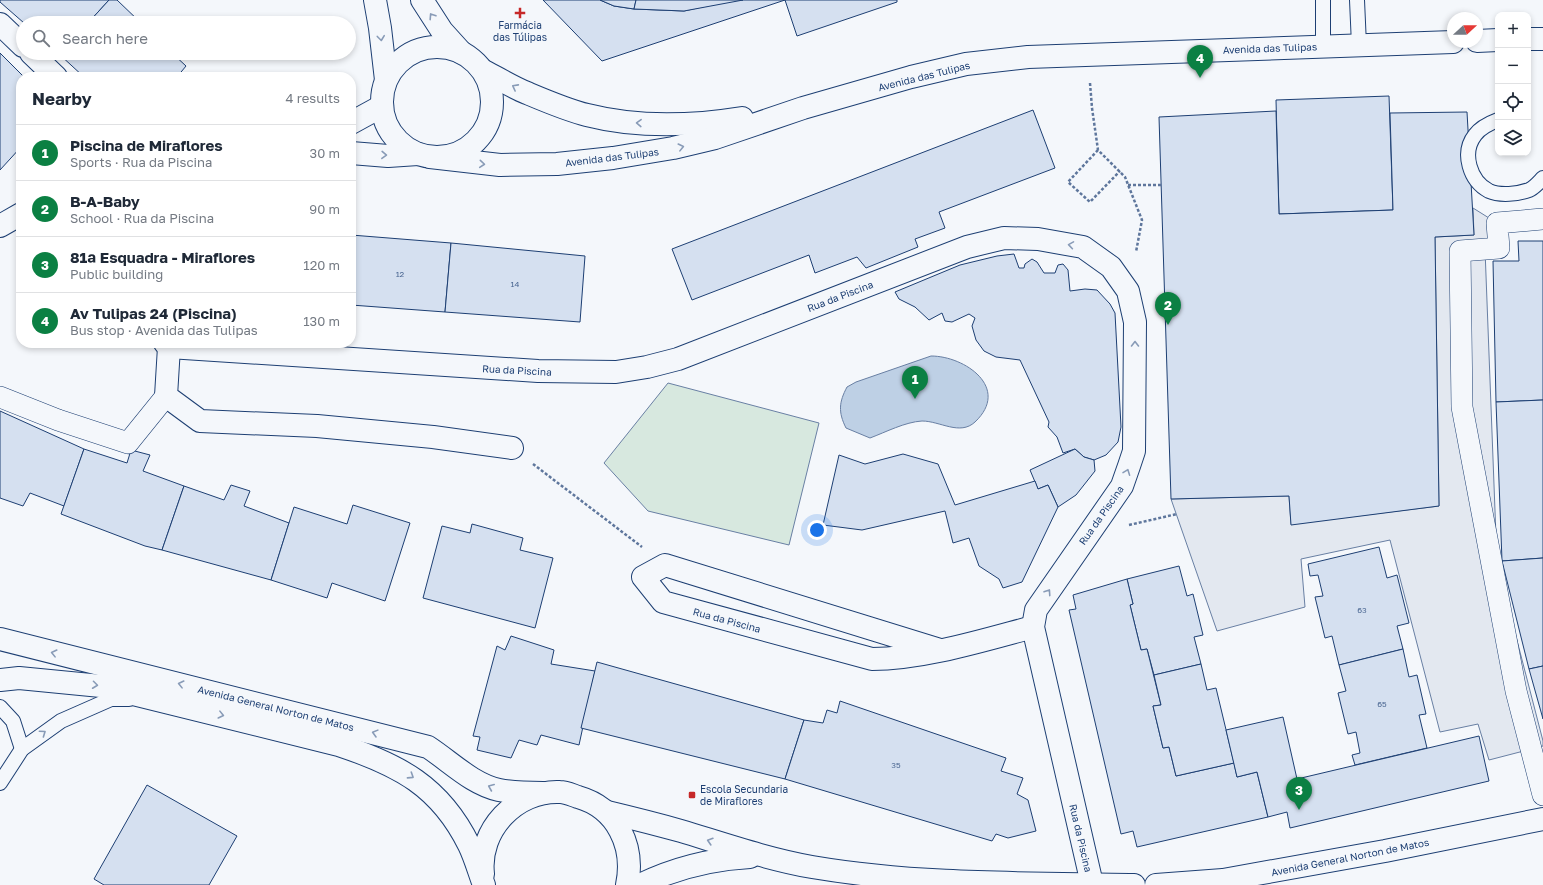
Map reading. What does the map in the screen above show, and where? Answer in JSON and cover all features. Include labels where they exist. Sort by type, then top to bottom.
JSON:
[{"type":"street","points":[[375,0],[386,80]]},
{"type":"street","points":[[422,0],[442,31],[461,52]]},
{"type":"street","points":[[0,24],[16,39]]},
{"type":"street","points":[[1531,39],[1543,39]]},
{"type":"street","points":[[1483,41],[1495,40]]},
{"type":"street","name":"Avenida das Tulipas","points":[[356,153],[388,156],[424,156],[500,165],[557,164],[613,158],[673,148],[715,138],[803,108],[911,77],[966,64],[1028,57],[1089,54],[1447,42]]},
{"type":"street","points":[[444,46],[461,52],[474,60],[484,71],[492,87],[493,105],[489,123],[480,139],[465,151],[448,157],[424,156],[404,146],[393,135],[385,121],[382,106],[386,80],[396,64],[410,53],[426,47],[444,46]]},
{"type":"street","points":[[38,60],[51,72]]},
{"type":"street","points":[[484,71],[526,93],[587,115],[631,123],[675,124],[718,122],[803,108]]},
{"type":"street","points":[[356,120],[382,106]]},
{"type":"street","points":[[0,226],[16,217]]},
{"type":"street","points":[[1543,219],[1497,223],[1499,248],[1460,251],[1460,259],[1462,407],[1516,691],[1543,795]]},
{"type":"street","name":"Rua da Piscina","points":[[208,348],[538,372],[616,372],[648,367],[678,359],[967,247],[1004,238],[1038,239],[1083,247],[1111,267],[1128,291],[1134,322],[1134,450],[1122,486],[1087,534],[1036,610],[1033,627],[1092,884]]},
{"type":"street","name":"Rua da Piscina","points":[[166,396],[167,348]]},
{"type":"street","points":[[0,397],[58,420],[128,444],[166,396],[200,421],[317,426],[433,437],[512,448]]},
{"type":"street","points":[[665,565],[940,650]]},
{"type":"street","name":"Rua da Piscina","points":[[665,565],[644,577],[663,602],[872,659],[896,659],[940,650],[1033,627]]},
{"type":"street","name":"Avenida General Norton de Matos","points":[[0,639],[428,747],[475,780],[498,790],[517,793],[561,792],[589,800],[608,812]]},
{"type":"street","name":"Avenida General Norton de Matos","points":[[0,680],[19,678],[94,685],[154,698],[339,745],[367,754],[408,774],[429,789],[454,817],[469,845],[484,885]]},
{"type":"street","points":[[484,885],[482,861],[488,836],[496,822],[517,803],[543,793]]},
{"type":"street","points":[[608,812],[681,831],[761,856],[812,867],[926,881],[959,883],[1134,885]]},
{"type":"street","points":[[608,812],[622,832],[630,857],[628,885]]},
{"type":"street","name":"Avenida General Norton de Matos","points":[[1156,885],[1223,880],[1385,851],[1543,819]]},
{"type":"street","points":[[640,885],[659,876],[708,861],[761,856]]},
{"type":"lane","points":[[1322,46],[1323,0]]},
{"type":"lane","points":[[1357,0],[1359,45]]},
{"type":"lane","points":[[1495,121],[1488,124],[1475,135],[1468,150],[1469,163],[1475,178],[1490,191],[1510,194],[1530,189],[1543,178]]},
{"type":"lane","points":[[0,783],[22,749],[61,720],[111,699],[154,698]]},
{"type":"lane","points":[[0,707],[12,721],[22,749]]},
{"type":"path","points":[[1089,54],[1092,108],[1098,150],[1125,177],[1142,220],[1128,291]]},
{"type":"path","points":[[1098,150],[1068,182],[1090,202],[1120,171]]},
{"type":"path","points":[[1128,185],[1161,185]]},
{"type":"path","points":[[512,448],[665,565]]},
{"type":"path","points":[[1087,534],[1177,514]]},
{"type":"shaded area","points":[[1473,208],[1497,223],[1485,249],[1497,563],[1543,741],[1543,746],[1489,760],[1478,724],[1440,732],[1390,540],[1301,559],[1305,607],[1217,631],[1171,499],[1289,496],[1291,524],[1439,506],[1435,237],[1474,235]]},
{"type":"shaded area","points":[[668,383],[819,423],[789,545],[648,511],[604,463]]},
{"type":"water","points":[[931,356],[944,357],[969,368],[979,376],[986,386],[988,397],[985,409],[975,422],[963,428],[956,428],[922,421],[902,425],[870,438],[846,428],[843,422],[840,407],[842,397],[847,387],[856,382]]},
{"type":"building","points":[[0,0],[109,0],[94,16],[16,16],[0,2]]},
{"type":"building","points":[[109,0],[117,0],[134,16],[94,16]]},
{"type":"building","points":[[543,0],[600,0],[614,6],[634,9],[684,11],[734,0],[785,0],[602,61]]},
{"type":"building","points":[[600,0],[636,0],[634,9],[614,6]]},
{"type":"building","points":[[636,0],[743,0],[684,11],[634,9]]},
{"type":"building","points":[[785,0],[897,0],[897,2],[797,36]]},
{"type":"building","points":[[0,53],[19,72],[16,72],[16,152],[0,170]]},
{"type":"building","points":[[66,60],[180,60],[186,66],[181,72],[79,72]]},
{"type":"building","points":[[1389,96],[1393,210],[1279,214],[1276,100]]},
{"type":"building","points":[[1033,110],[1055,168],[939,212],[945,228],[915,239],[918,247],[866,268],[857,257],[815,273],[809,255],[692,300],[672,249]]},
{"type":"building","points":[[1276,111],[1279,214],[1393,210],[1390,113],[1467,112],[1474,235],[1435,237],[1439,506],[1291,525],[1289,496],[1171,499],[1159,117]]},
{"type":"building","points":[[356,235],[451,243],[445,312],[356,305]]},
{"type":"building","points":[[1518,241],[1543,241],[1543,400],[1496,402],[1493,261],[1519,261]]},
{"type":"building","points":[[451,243],[585,256],[580,322],[445,312]]},
{"type":"building","points":[[1014,254],[1019,268],[1024,268],[1025,264],[1032,259],[1037,262],[1044,273],[1055,273],[1058,265],[1063,264],[1068,270],[1070,291],[1085,289],[1097,290],[1110,304],[1115,313],[1121,427],[1118,442],[1106,455],[1094,460],[1084,457],[1075,449],[1063,453],[1057,437],[1048,427],[1049,422],[1020,360],[996,357],[984,351],[976,340],[972,326],[975,318],[969,314],[952,322],[945,321],[942,313],[929,320],[915,307],[899,299],[895,292],[960,265],[997,256]]},
{"type":"building","points":[[1543,400],[1543,558],[1502,561],[1496,402]]},
{"type":"building","points":[[0,411],[84,449],[64,506],[30,493],[23,506],[0,498]]},
{"type":"building","points":[[84,449],[127,463],[131,450],[150,455],[143,471],[184,486],[162,550],[145,546],[61,514]]},
{"type":"building","points":[[1075,449],[1084,457],[1094,460],[1095,471],[1076,495],[1058,507],[1048,485],[1038,489],[1030,470]]},
{"type":"building","points":[[903,454],[938,464],[955,505],[1035,481],[1038,489],[1048,485],[1058,507],[1022,582],[1003,588],[999,579],[979,566],[969,538],[953,543],[945,511],[862,530],[823,525],[839,455],[865,464]]},
{"type":"building","points":[[231,485],[250,491],[244,506],[289,523],[271,580],[162,550],[184,486],[224,500]]},
{"type":"building","points":[[353,505],[410,523],[385,601],[332,583],[327,598],[271,580],[294,507],[347,524]]},
{"type":"building","points":[[472,524],[523,538],[520,550],[553,558],[535,628],[423,598],[442,526],[470,533]]},
{"type":"building","points":[[1379,547],[1387,578],[1397,575],[1409,623],[1397,626],[1403,649],[1339,665],[1332,636],[1325,638],[1315,597],[1323,596],[1318,575],[1310,576],[1308,564]]},
{"type":"building","points":[[1543,558],[1543,666],[1529,669],[1502,561]]},
{"type":"building","points":[[1179,566],[1187,596],[1193,594],[1203,635],[1194,637],[1201,664],[1154,675],[1147,649],[1141,650],[1130,605],[1133,604],[1127,579]]},
{"type":"building","points":[[1127,579],[1133,604],[1130,605],[1141,650],[1147,649],[1161,705],[1153,706],[1163,748],[1169,747],[1176,776],[1234,763],[1237,777],[1257,772],[1268,817],[1137,847],[1133,831],[1121,834],[1069,610],[1076,609],[1073,595]]},
{"type":"building","points":[[511,636],[554,650],[551,664],[595,671],[579,745],[541,735],[537,745],[519,740],[511,758],[477,750],[480,737],[473,736],[497,646],[505,650]]},
{"type":"building","points":[[1403,649],[1409,677],[1417,675],[1426,714],[1419,715],[1427,748],[1355,765],[1352,755],[1360,753],[1356,732],[1348,734],[1338,693],[1346,691],[1339,665]]},
{"type":"building","points":[[597,662],[804,720],[785,779],[581,728]]},
{"type":"building","points":[[1201,664],[1207,690],[1216,688],[1234,763],[1176,776],[1169,747],[1163,748],[1153,706],[1161,705],[1154,675]]},
{"type":"building","points":[[1543,666],[1543,719],[1529,669]]},
{"type":"building","points":[[840,701],[1006,758],[1001,771],[1023,778],[1017,794],[1028,800],[1036,831],[1008,838],[996,834],[992,841],[785,779],[804,720],[823,723],[827,710],[837,713]]},
{"type":"building","points":[[1283,717],[1297,779],[1479,736],[1489,781],[1290,828],[1287,812],[1268,817],[1257,772],[1237,777],[1226,730]]},
{"type":"building","points":[[147,785],[237,836],[209,885],[104,885],[94,879]]},
{"type":"place","name":"Farmácia das Túlipas","points":[[520,13]]},
{"type":"place","name":"Av Tulipas 24 (Piscina)","points":[[1200,78]]},
{"type":"place","name":"B-A-Baby","points":[[1168,325]]},
{"type":"place","name":"Piscina de Miraflores","points":[[915,399]]},
{"type":"place","name":"Escola Secundaria de Miraflores","points":[[692,795]]},
{"type":"place","name":"81ª Esquadra - Miraflores","points":[[1299,810]]}]
